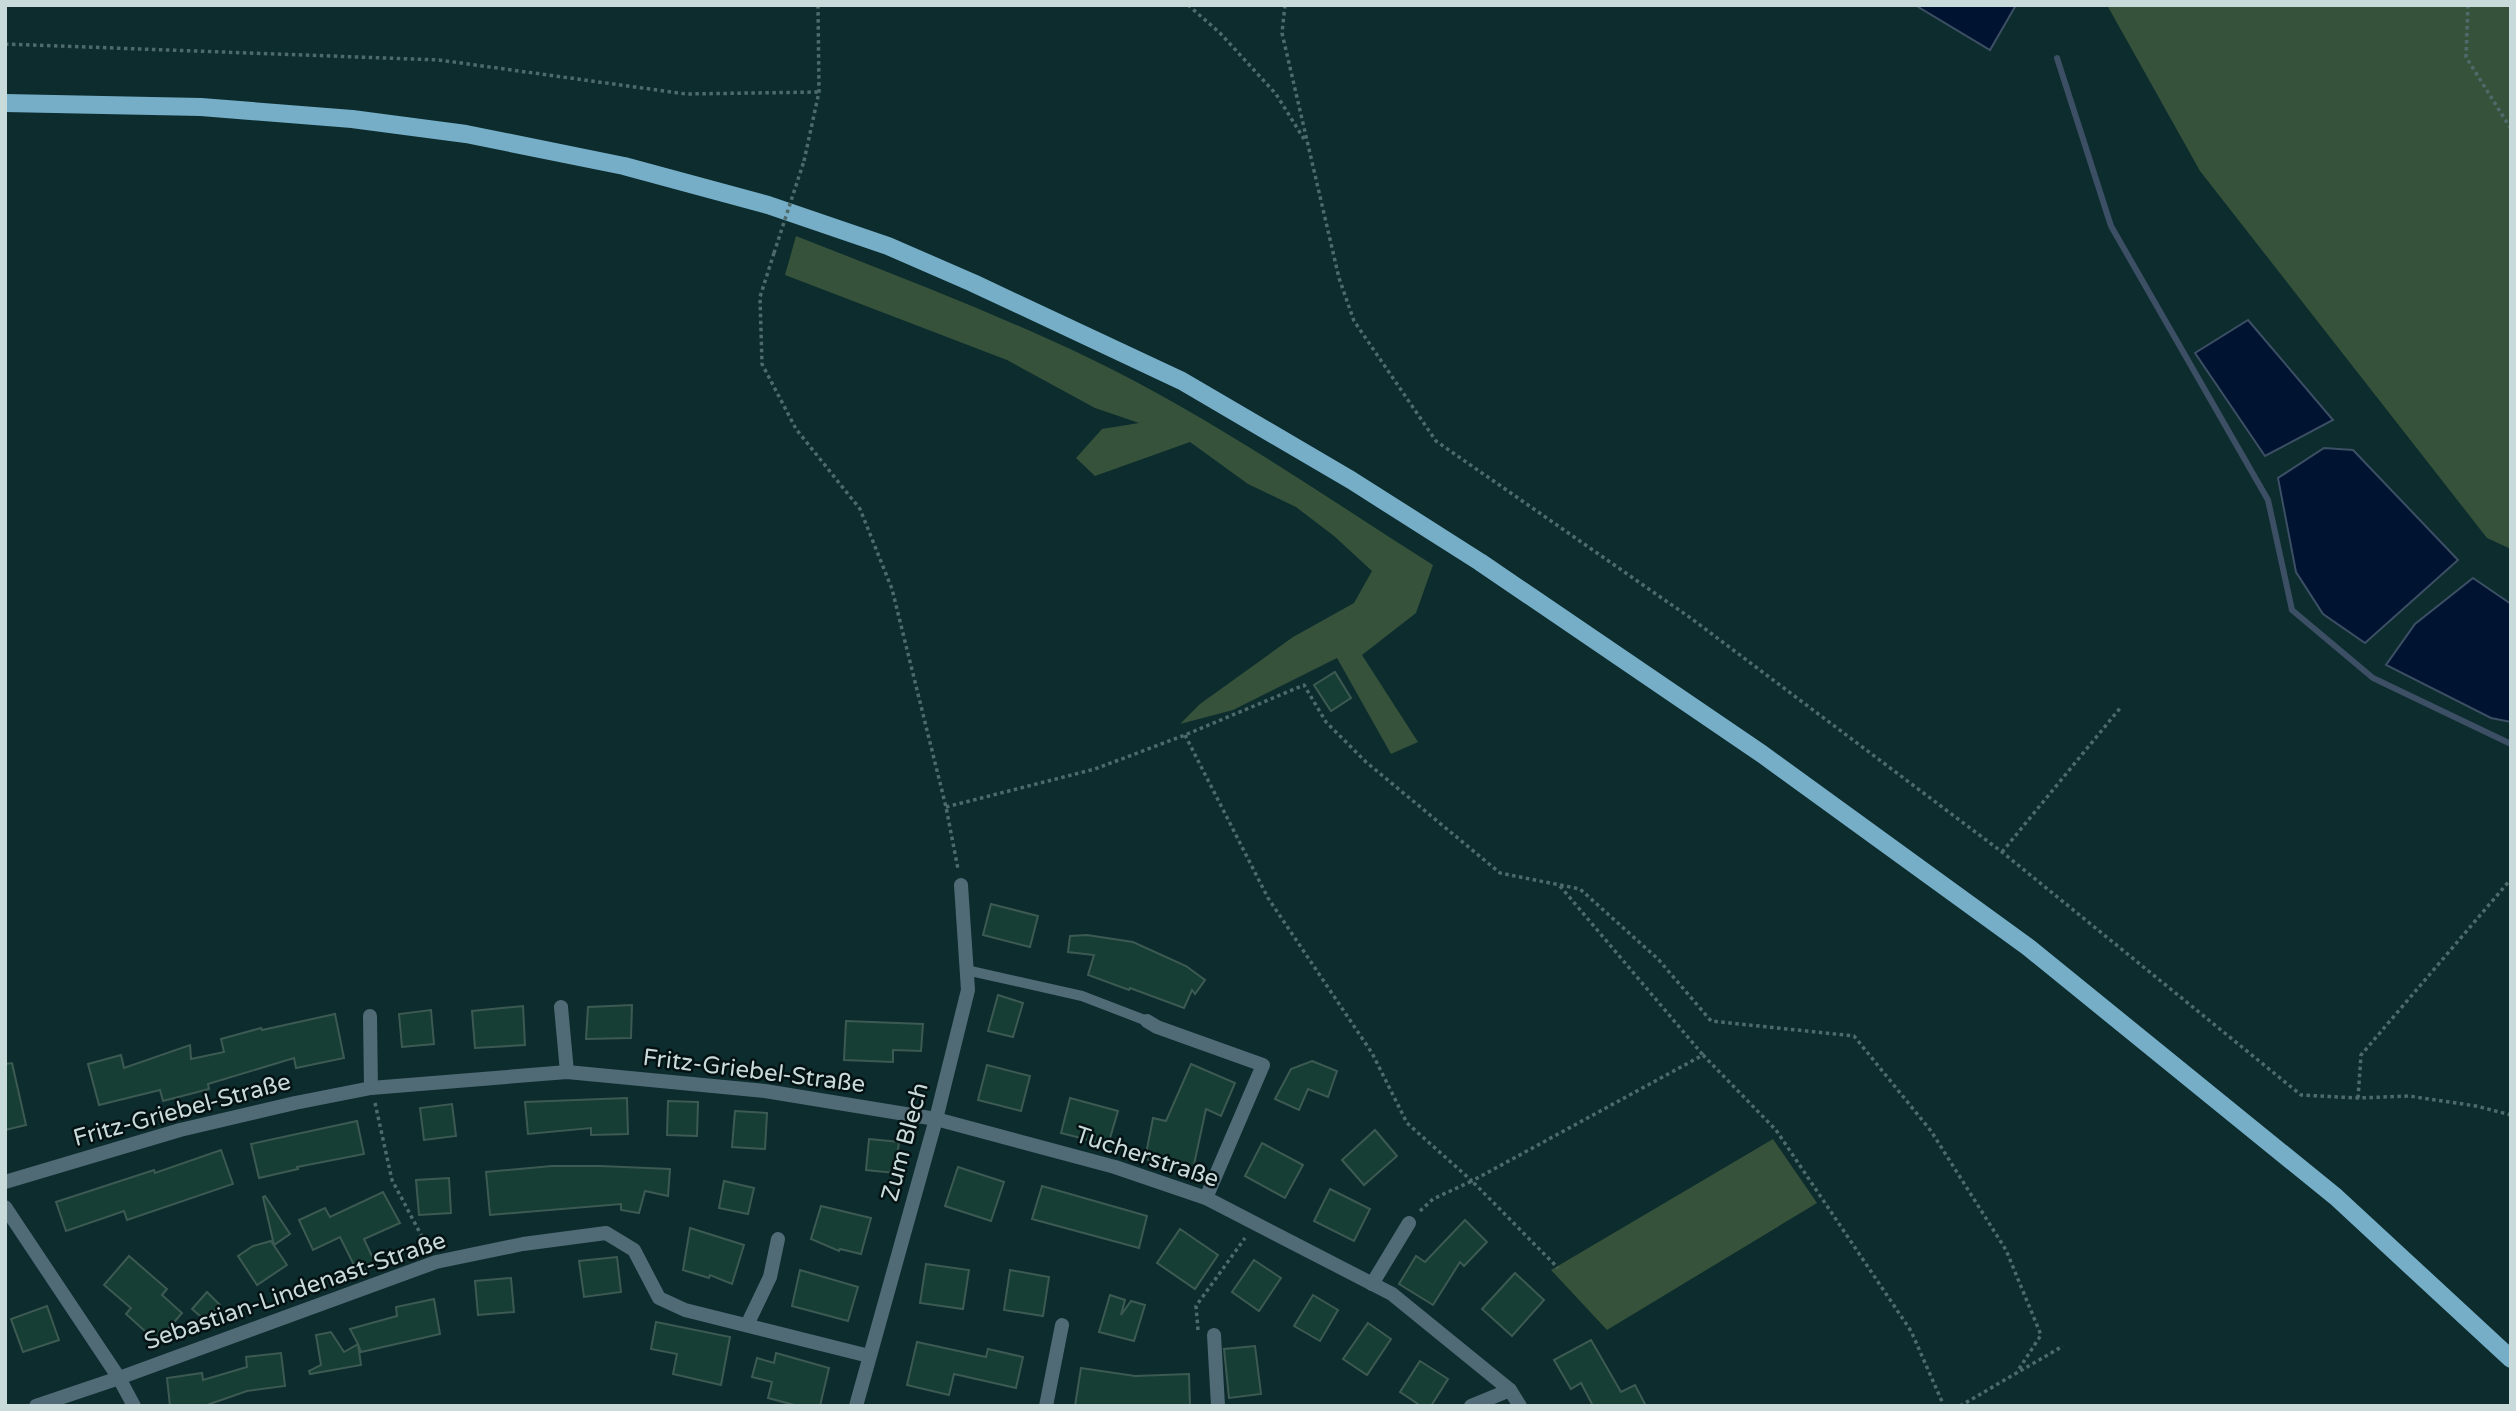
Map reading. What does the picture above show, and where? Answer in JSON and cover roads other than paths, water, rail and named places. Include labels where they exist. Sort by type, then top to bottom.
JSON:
[{"type":"main road","points":[[5,103],[201,107],[352,119],[466,134],[624,166],[768,205],[888,246],[1182,381],[1351,480],[1479,562],[1762,754],[2028,947],[2336,1197],[2511,1359]]},
{"type":"street","name":"Zum Blech","points":[[856,1405],[936,1119],[968,990],[961,885]]},
{"type":"street","points":[[561,1007],[567,1072]]},
{"type":"street","points":[[370,1016],[371,1088]]},
{"type":"street","points":[[1147,1021],[1263,1065],[1206,1198]]},
{"type":"street","name":"Fritz-Griebel-Straße","points":[[5,1182],[180,1130],[295,1102],[371,1088],[567,1072],[765,1091],[936,1119]]},
{"type":"street","name":"Tucherstraße","points":[[936,1119],[1115,1167],[1206,1198],[1392,1294],[1510,1390],[1520,1406]]},
{"type":"street","points":[[5,1207],[119,1378],[134,1406]]},
{"type":"street","points":[[1372,1283],[1409,1223]]},
{"type":"street","name":"Sebastian-Lindenast-Straße","points":[[36,1406],[436,1262],[523,1244],[606,1233],[634,1250],[659,1298],[685,1310],[869,1356]]},
{"type":"street","points":[[747,1325],[770,1277],[778,1239]]},
{"type":"street","points":[[1046,1406],[1062,1325]]},
{"type":"street","points":[[1214,1335],[1218,1406]]},
{"type":"street","points":[[1471,1406],[1510,1390]]},
{"type":"street","points":[[856,1405],[862,1406]]},
{"type":"lane","points":[[966,970],[1082,996],[1147,1021]]},
{"type":"water","points":[[1915,5],[2016,5],[1990,50]]},
{"type":"water","points":[[2248,320],[2333,420],[2265,456],[2195,353]]},
{"type":"water","points":[[2324,448],[2353,450],[2458,560],[2365,643],[2323,614],[2296,572],[2278,478]]},
{"type":"water","points":[[2473,578],[2511,604],[2511,722],[2491,718],[2386,665],[2415,624]]},
{"type":"waterway","points":[[2057,58],[2111,226],[2268,500],[2292,610],[2373,678],[2511,744]]}]
